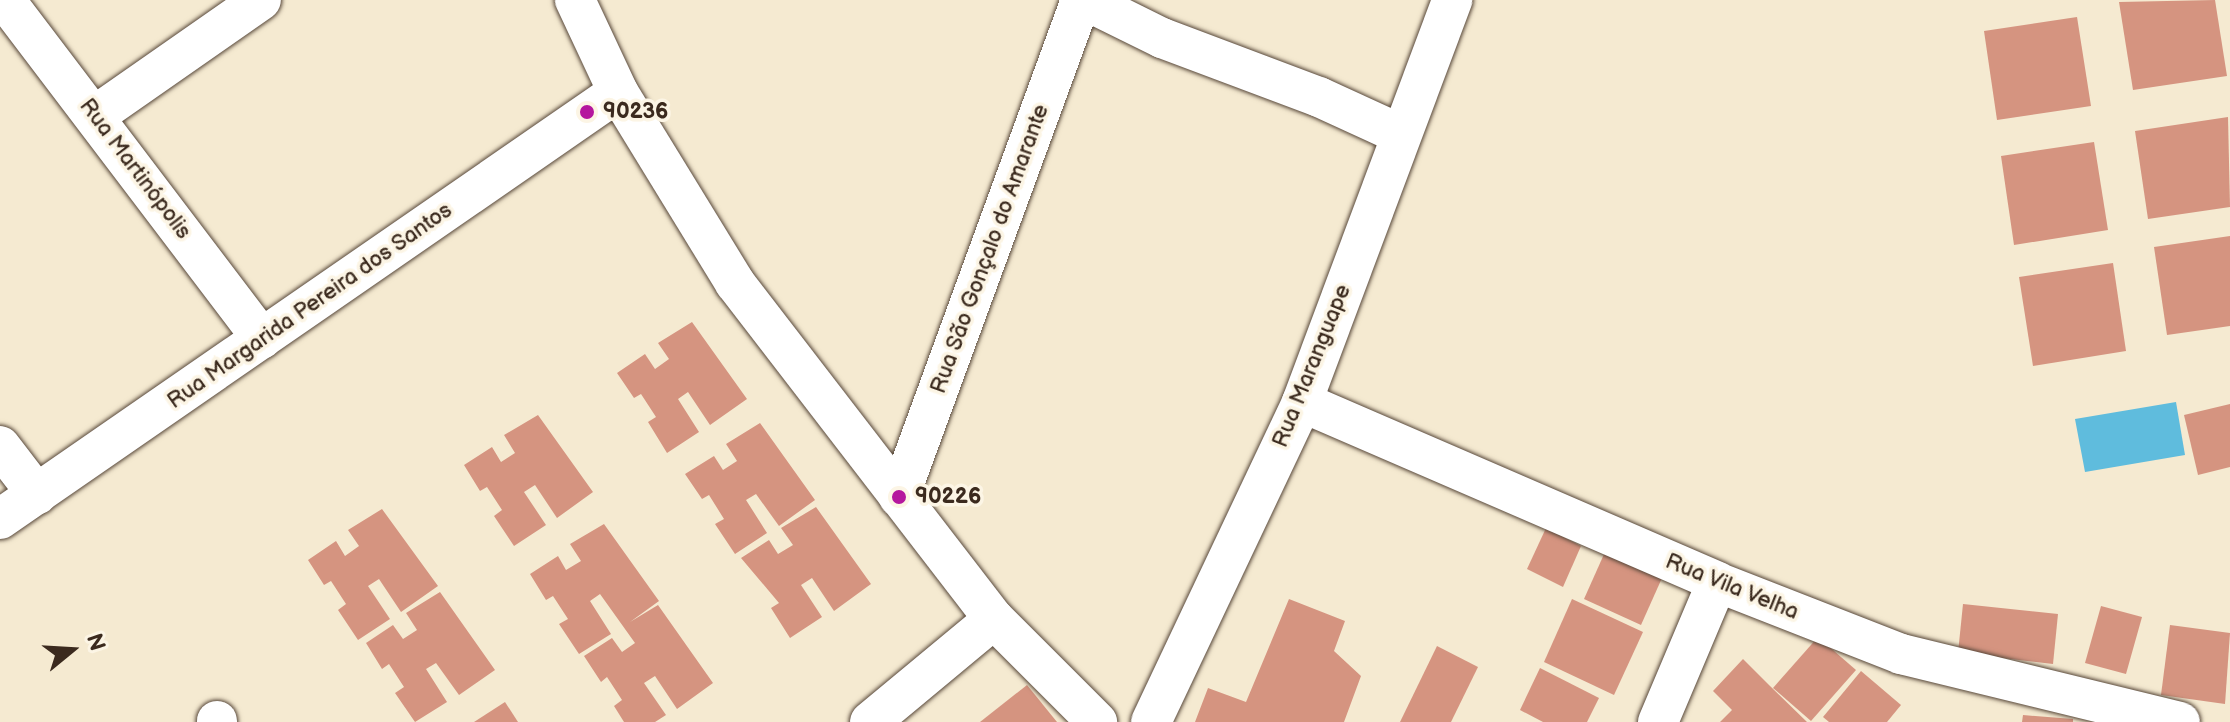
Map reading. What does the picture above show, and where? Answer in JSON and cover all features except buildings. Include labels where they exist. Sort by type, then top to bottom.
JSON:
[{"type":"street","name":"Rua Martinópolis","points":[[5,0],[96,115],[262,339]]},
{"type":"street","points":[[96,115],[261,0]]},
{"type":"street","points":[[575,0],[618,92],[735,283],[994,619],[1097,722]]},
{"type":"street","points":[[1083,0],[1162,38],[1319,97],[1400,134]]},
{"type":"street","name":"Rua São Gonçalo do Amarante","points":[[899,497],[1083,0]]},
{"type":"street","name":"Rua Maranguape","points":[[1151,722],[1302,402],[1452,0]]},
{"type":"street","name":"Rua Margarida Pereira dos Santos","points":[[0,519],[618,92]]},
{"type":"street","name":"Rua Vila Velha","points":[[1302,402],[1717,582],[1901,654],[2180,722]]},
{"type":"street","points":[[0,446],[37,494]]},
{"type":"street","points":[[1658,722],[1717,582]]},
{"type":"street","points":[[870,722],[994,619]]},
{"type":"water","points":[[2176,402],[2185,455],[2085,472],[2075,419]]},
{"type":"place","name":"90236","points":[[587,112]]},
{"type":"place","name":"90226","points":[[899,497]]}]
